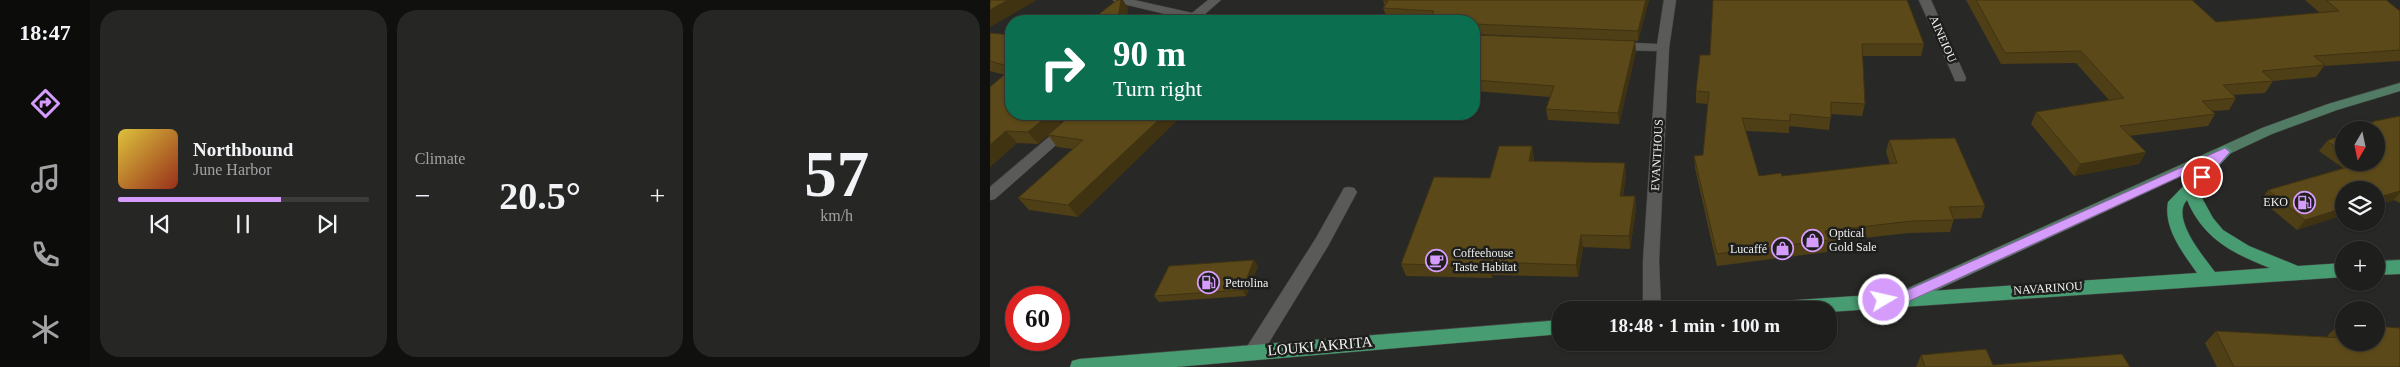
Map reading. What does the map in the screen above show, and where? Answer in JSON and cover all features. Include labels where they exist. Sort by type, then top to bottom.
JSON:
[{"type":"main road","points":[[1903,298],[2225,152],[2262,132],[2335,104],[2400,87]]},
{"type":"main road","points":[[2209,277],[2173,216],[2176,202],[2190,190],[2225,152]]},
{"type":"main road","points":[[2190,190],[2200,215],[2222,238],[2242,250],[2296,272]]},
{"type":"main road","points":[[2385,268],[2400,267]]},
{"type":"main road","name":"NAVARINOU","points":[[1837,303],[2209,277],[2335,270]]},
{"type":"main road","name":"LOUKI AKRITA","points":[[1079,367],[1552,327]]},
{"type":"street","points":[[1120,0],[1177,15]]},
{"type":"street","points":[[1197,15],[1215,0]]},
{"type":"street","name":"EVANTHOUS","points":[[1652,301],[1651,252],[1663,48],[1670,0]]},
{"type":"street","name":"AINEIOU","points":[[1925,0],[1960,78]]},
{"type":"street","points":[[1604,46],[1663,48]]},
{"type":"street","points":[[990,195],[1077,120]]},
{"type":"street","points":[[1254,351],[1322,242],[1349,192]]},
{"type":"building","points":[[990,0],[1008,0],[990,10]]},
{"type":"building","points":[[1117,0],[1121,0],[1119,15],[1098,15]]},
{"type":"building","points":[[1646,0],[1638,31],[1480,24],[1480,15],[1432,15],[1434,11],[1383,8],[1388,1],[1383,1]]},
{"type":"building","points":[[1713,0],[1907,0],[1924,44],[1862,44],[1865,104],[1831,102],[1831,118],[1790,114],[1790,121],[1742,118],[1759,176],[1781,173],[1782,176],[1897,163],[1889,140],[1955,138],[1985,206],[1949,207],[1954,220],[1912,221],[1825,231],[1829,240],[1717,254],[1694,156],[1703,155],[1709,92],[1696,91],[1700,55],[1710,55]]},
{"type":"building","points":[[1976,0],[2192,0],[2216,22],[2339,11],[2326,0],[2386,0],[2400,11],[2400,50],[2314,56],[2325,65],[2262,71],[2273,81],[2223,85],[2236,98],[2202,101],[2215,114],[2120,126],[2146,152],[2080,164],[2036,112],[2124,98],[2081,51],[2005,53]]},
{"type":"building","points":[[990,33],[1005,34],[1005,65],[990,61]]},
{"type":"building","points":[[1480,35],[1635,41],[1618,113],[1546,109],[1554,86],[1480,80]]},
{"type":"building","points":[[1005,74],[1005,120],[1043,120],[1028,132],[1006,131],[990,145],[990,87]]},
{"type":"building","points":[[2400,116],[2400,191],[2385,195],[2385,181],[2335,181],[2335,211],[2305,220],[2268,190],[2335,171],[2385,171],[2385,121],[2375,121]]},
{"type":"building","points":[[1065,120],[1159,120],[1068,205],[1018,198],[1083,140],[1048,135]]},
{"type":"building","points":[[2335,138],[2335,147],[2327,141]]},
{"type":"building","points":[[1499,146],[1532,146],[1529,161],[1625,163],[1620,196],[1635,196],[1629,236],[1581,235],[1576,265],[1489,262],[1488,266],[1401,264],[1434,177],[1490,178]]},
{"type":"building","name":"Petrolina","points":[[1254,260],[1242,290],[1154,296],[1169,266]]},
{"type":"building","points":[[2385,327],[2400,328],[2400,367],[2234,367],[2216,331],[2335,338],[2335,351],[2385,351]]},
{"type":"building","points":[[1986,349],[1993,365],[2122,354],[2130,367],[1925,367],[1921,355]]},
{"type":"place","name":"EKO","points":[[2304,202]]},
{"type":"place","name":"Optical Gold Sale","points":[[1813,240]]},
{"type":"place","name":"Lucaffé","points":[[1783,249]]},
{"type":"place","name":"Coffeehouse Taste Habitat","points":[[1437,260]]},
{"type":"place","name":"Petrolina","points":[[1209,283]]},
{"type":"route","points":[[1884,300],[1903,298],[2225,152],[2202,177]]}]
